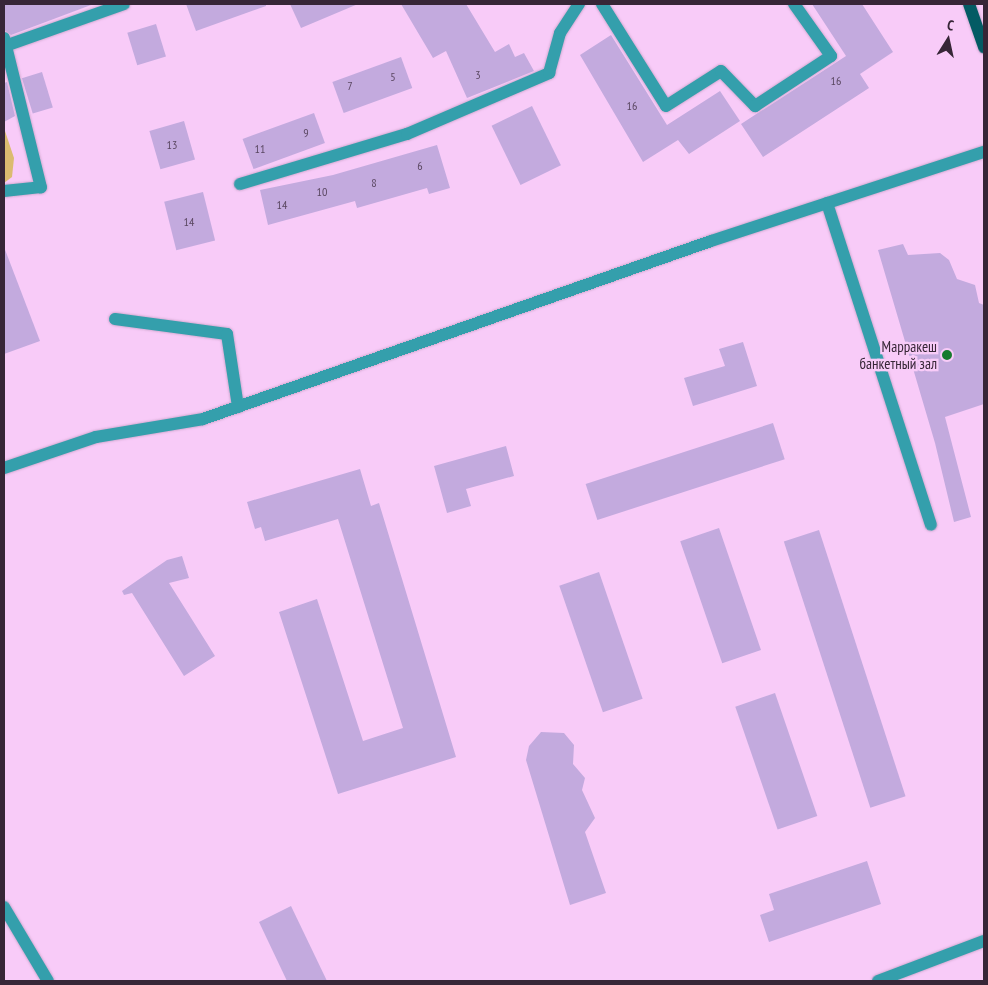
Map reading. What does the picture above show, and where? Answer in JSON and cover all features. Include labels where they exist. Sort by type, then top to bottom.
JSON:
[{"type":"main road","points":[[969,4],[984,47]]},
{"type":"street","points":[[4,191],[42,187],[5,42],[124,4]]},
{"type":"street","points":[[240,184],[408,134],[549,73],[560,33],[579,4]]},
{"type":"street","points":[[602,4],[666,106],[721,71],[755,106],[831,56],[794,4]]},
{"type":"street","points":[[4,468],[96,437],[203,419],[827,203],[984,152]]},
{"type":"street","points":[[827,203],[931,525]]},
{"type":"street","points":[[115,319],[227,334],[238,407]]},
{"type":"street","points":[[4,907],[48,981]]},
{"type":"street","points":[[878,981],[984,941]]},
{"type":"shaded area","points":[[4,128],[14,158],[12,177],[4,183]]},
{"type":"building","points":[[4,4],[91,5],[11,35],[4,30]]},
{"type":"building","points":[[186,4],[266,4],[266,6],[196,31]]},
{"type":"building","points":[[290,4],[358,4],[301,28]]},
{"type":"building","points":[[401,4],[466,4],[495,52],[509,44],[515,57],[524,53],[534,71],[467,98],[446,51],[433,58]]},
{"type":"building","points":[[812,4],[862,4],[893,52],[860,74],[869,88],[763,157],[741,124],[846,56]]},
{"type":"building","points":[[156,24],[166,57],[137,65],[127,33]]},
{"type":"building","points":[[611,35],[667,125],[720,91],[740,121],[689,154],[678,140],[643,162],[580,55]]},
{"type":"building","points":[[401,57],[412,88],[344,113],[332,82]]},
{"type":"building","points":[[42,72],[53,107],[33,114],[22,78]]},
{"type":"building","points":[[7,82],[15,116],[4,122],[4,83]]},
{"type":"building","points":[[532,106],[561,165],[520,185],[492,126]]},
{"type":"building","points":[[314,113],[325,143],[254,169],[243,139]]},
{"type":"building","points":[[184,121],[195,159],[160,169],[149,131]]},
{"type":"building","points":[[437,145],[450,188],[429,194],[427,188],[357,208],[355,201],[268,225],[260,190],[333,175]]},
{"type":"building","points":[[203,192],[215,241],[176,250],[164,202]]},
{"type":"building","name":"Марракеш банкетный зал","points":[[903,244],[908,255],[940,253],[949,260],[957,279],[975,285],[979,303],[984,305],[984,404],[945,417],[971,517],[954,522],[935,443],[878,250]]},
{"type":"building","points":[[4,247],[40,341],[4,354]]},
{"type":"building","points":[[743,342],[757,386],[693,406],[684,378],[725,366],[719,349]]},
{"type":"building","points":[[773,423],[785,459],[597,520],[586,484]]},
{"type":"building","points":[[506,446],[514,476],[466,489],[471,506],[447,513],[434,466]]},
{"type":"building","points":[[360,469],[371,506],[379,503],[456,757],[338,794],[279,612],[317,599],[363,741],[403,728],[338,519],[265,541],[261,527],[255,529],[247,502]]},
{"type":"building","points":[[719,528],[761,650],[722,663],[680,541]]},
{"type":"building","points":[[819,530],[906,796],[870,808],[784,541]]},
{"type":"building","points":[[182,556],[189,578],[169,583],[215,656],[184,676],[132,593],[124,595],[122,591],[167,560]]},
{"type":"building","points":[[599,572],[643,699],[603,712],[559,586]]},
{"type":"building","points":[[775,693],[817,816],[778,830],[735,707]]},
{"type":"building","points":[[541,732],[564,733],[574,745],[573,764],[585,778],[582,790],[595,818],[585,832],[606,893],[570,905],[526,760],[529,746]]},
{"type":"building","points":[[867,861],[881,904],[769,942],[760,915],[774,910],[769,894]]},
{"type":"building","points":[[291,906],[327,981],[287,981],[259,922]]},
{"type":"place","name":"Марракеш банкетный зал","points":[[947,355]]}]
